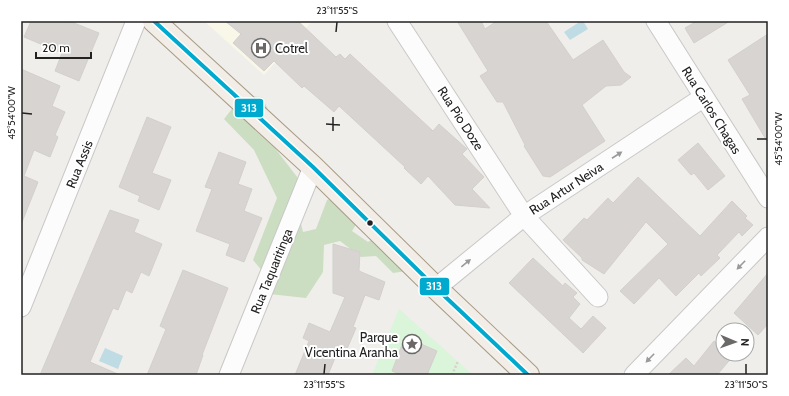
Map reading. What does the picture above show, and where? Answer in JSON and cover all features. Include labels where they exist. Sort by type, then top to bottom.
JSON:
[{"type":"main road","points":[[154,21],[313,167],[436,288],[528,375]]},
{"type":"street","name":"Rua Assis","points":[[21,307],[136,21]]},
{"type":"street","name":"Rua Pio Doze","points":[[397,21],[524,216],[598,297]]},
{"type":"street","name":"Rua Carlos Chagas","points":[[656,21],[768,198]]},
{"type":"street","name":"Rua Artur Neiva","points":[[436,288],[524,216],[704,97]]},
{"type":"street","name":"Rua Taquaritinga","points":[[229,375],[313,167]]},
{"type":"street","points":[[634,375],[768,237]]},
{"type":"path","points":[[452,375],[458,361]]},
{"type":"shaded area","name":"Cotrel","points":[[204,21],[312,21],[264,75]]},
{"type":"green space","points":[[242,96],[262,97],[271,116],[271,143],[301,182],[298,211],[303,232],[316,229],[327,200],[348,192],[364,212],[352,231],[368,242],[388,229],[410,246],[407,271],[393,273],[376,256],[361,257],[340,241],[324,245],[323,272],[306,298],[269,294],[270,280],[253,260],[277,198],[254,150],[224,119]]},
{"type":"green space","name":"Parque Vicentina Aranha","points":[[399,309],[473,375],[372,375]]},
{"type":"water","points":[[583,21],[588,29],[570,40],[564,32]]},
{"type":"water","points":[[105,348],[123,356],[118,369],[99,361]]},
{"type":"building","points":[[31,21],[69,21],[99,33],[79,81],[55,71],[62,53],[24,37]]},
{"type":"building","points":[[225,21],[298,21],[336,57],[340,54],[345,59],[350,54],[433,131],[439,124],[467,149],[462,154],[484,177],[472,189],[490,208],[455,205],[428,176],[421,184],[404,168],[405,167],[339,106],[334,112],[304,86],[302,88],[274,61],[264,71],[233,43],[241,34]]},
{"type":"building","points":[[457,21],[481,21],[485,29],[497,21],[546,21],[573,60],[603,40],[624,72],[631,77],[621,85],[606,86],[582,105],[605,141],[550,177],[543,176],[524,146],[525,145],[503,102],[497,102],[480,76],[488,71]]},
{"type":"building","points":[[697,21],[730,21],[694,43],[685,28]]},
{"type":"building","points":[[768,34],[768,143],[742,99],[750,95],[728,60]]},
{"type":"building","points":[[21,69],[60,86],[52,106],[65,112],[55,135],[58,137],[50,157],[34,150],[24,176],[38,182],[22,222]]},
{"type":"building","points":[[147,117],[171,127],[152,173],[171,180],[159,210],[138,201],[140,196],[119,187]]},
{"type":"building","points":[[698,143],[725,176],[708,190],[694,173],[691,175],[678,160]]},
{"type":"building","points":[[219,152],[246,162],[238,184],[252,189],[244,211],[262,218],[244,262],[226,255],[230,244],[196,231],[212,189],[205,187]]},
{"type":"building","points":[[638,177],[700,236],[732,201],[747,216],[745,218],[753,225],[742,236],[739,232],[717,255],[720,258],[701,276],[699,273],[676,296],[659,278],[634,304],[620,291],[668,244],[646,222],[604,274],[582,260],[582,258],[563,240],[584,218],[587,220],[608,198],[613,203]]},
{"type":"building","points":[[110,210],[139,220],[134,232],[162,244],[149,276],[141,272],[132,293],[126,290],[118,310],[113,308],[90,362],[120,375],[40,375]]},
{"type":"building","points":[[333,244],[360,252],[359,271],[385,282],[379,300],[365,295],[353,327],[356,328],[344,356],[337,353],[328,375],[295,375],[309,341],[303,338],[309,323],[330,332],[345,297],[333,293]]},
{"type":"building","points":[[533,258],[563,286],[565,283],[577,293],[573,297],[580,304],[569,318],[581,329],[593,316],[606,328],[583,353],[509,283]]},
{"type":"building","points":[[183,270],[228,288],[202,355],[196,375],[147,375],[166,329],[160,326]]},
{"type":"building","points":[[768,273],[768,324],[758,335],[755,332],[755,322],[744,322],[734,313]]},
{"type":"building","points":[[405,337],[437,351],[427,375],[402,375],[392,371]]},
{"type":"building","points":[[714,341],[715,362],[728,362],[717,375],[668,375],[686,358],[694,366]]},
{"type":"transit line","name":"313","points":[[154,21],[313,167],[436,288],[528,375]]},
{"type":"place","name":"Cotrel","points":[[261,48]]},
{"type":"place","name":"Parque Vicentina Aranha","points":[[412,344]]}]
